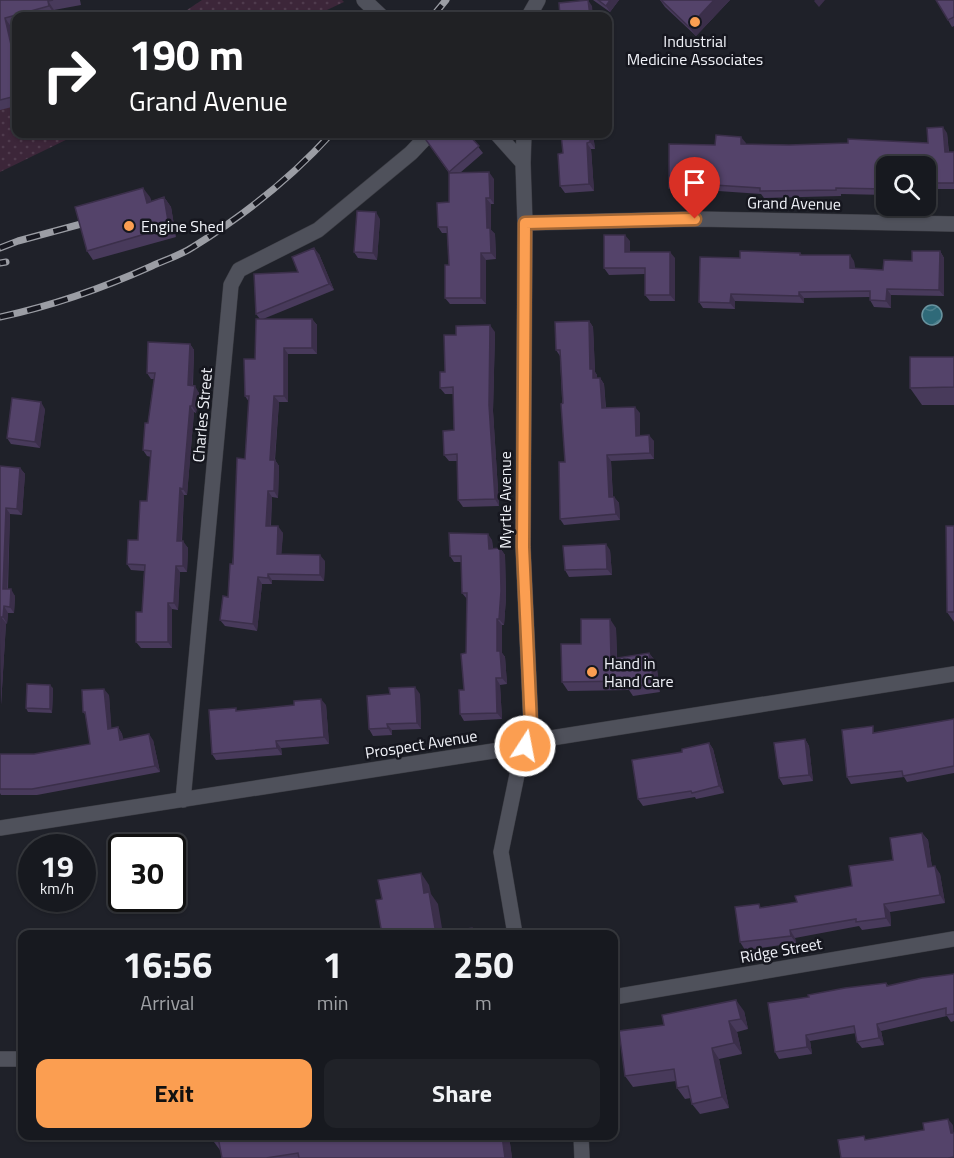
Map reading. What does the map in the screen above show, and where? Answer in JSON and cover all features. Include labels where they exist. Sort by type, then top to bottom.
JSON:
[{"type":"street","points":[[364,0],[377,12]]},
{"type":"street","name":"Charles Street","points":[[183,800],[231,285],[239,270],[318,230],[393,168],[425,138]]},
{"type":"street","points":[[501,138],[523,163]]},
{"type":"street","name":"Myrtle Avenue","points":[[514,930],[501,852],[518,770],[531,726],[523,547],[524,138]]},
{"type":"street","name":"Grand Avenue","points":[[525,223],[695,219],[954,224]]},
{"type":"street","name":"Prospect Avenue","points":[[0,828],[525,746],[545,739],[954,674]]},
{"type":"street","name":"Ridge Street","points":[[618,996],[954,939]]},
{"type":"street","points":[[0,1059],[18,1059]]},
{"type":"street","points":[[581,1140],[582,1158]]},
{"type":"shaded area","points":[[202,0],[342,0],[344,2],[323,12],[184,12]]},
{"type":"shaded area","points":[[12,102],[12,138],[70,138],[0,172],[0,107]]},
{"type":"water","points":[[932,305],[939,308],[942,315],[939,322],[932,325],[925,322],[922,315],[925,308]]},
{"type":"building","points":[[0,0],[53,0],[48,1],[49,6],[27,12],[12,12],[12,16],[5,18],[12,49],[12,97],[0,100]]},
{"type":"building","points":[[588,0],[590,12],[560,12],[559,3]]},
{"type":"building","points":[[598,0],[610,0],[606,6]]},
{"type":"building","points":[[661,0],[714,0],[689,27]]},
{"type":"building","points":[[936,0],[954,0],[954,17],[948,20]]},
{"type":"building","points":[[943,127],[945,152],[954,152],[954,183],[936,183],[936,156],[876,156],[876,189],[760,191],[760,188],[699,184],[699,188],[669,188],[669,144],[715,145],[716,135],[741,137],[741,144],[848,143],[848,139],[928,143],[927,128]]},
{"type":"building","points":[[429,138],[472,138],[479,146],[449,172],[426,140]]},
{"type":"building","points":[[561,138],[590,138],[590,142],[587,143],[589,184],[560,186],[558,154],[563,153]]},
{"type":"building","points":[[489,172],[490,198],[486,198],[491,253],[481,253],[481,298],[445,298],[445,265],[449,265],[447,227],[438,227],[437,203],[449,202],[449,173]]},
{"type":"building","name":"Engine Shed","points":[[143,188],[147,203],[164,197],[169,227],[87,251],[75,207]]},
{"type":"building","points":[[357,211],[376,212],[373,253],[354,252]]},
{"type":"building","points":[[604,235],[625,235],[625,252],[670,252],[670,295],[645,295],[645,268],[604,268]]},
{"type":"building","points":[[314,248],[329,284],[256,314],[254,274],[298,272],[292,257]]},
{"type":"building","points":[[740,251],[800,253],[800,255],[850,255],[850,268],[883,270],[884,260],[912,261],[912,251],[940,251],[939,290],[887,289],[886,301],[870,300],[870,291],[799,292],[799,296],[731,294],[730,303],[699,302],[700,257],[740,258]]},
{"type":"building","points":[[256,319],[312,319],[312,348],[284,348],[284,396],[274,396],[270,460],[275,460],[274,491],[268,491],[266,526],[278,526],[277,554],[320,555],[320,575],[268,574],[268,578],[258,577],[253,624],[220,620],[223,596],[228,597],[230,564],[233,564],[237,458],[245,459],[249,396],[245,396],[244,359],[255,359]]},
{"type":"building","points":[[589,321],[590,369],[593,369],[593,378],[600,378],[602,408],[635,407],[636,436],[649,435],[650,453],[607,455],[609,497],[614,497],[616,514],[560,519],[559,462],[565,462],[560,350],[556,350],[555,322]]},
{"type":"building","points":[[490,325],[489,405],[495,499],[458,500],[457,454],[444,455],[443,431],[454,430],[453,387],[440,388],[440,372],[445,372],[444,335],[456,335],[456,326]]},
{"type":"building","points":[[148,342],[190,344],[188,385],[195,386],[192,406],[190,406],[183,489],[180,488],[177,541],[183,541],[183,566],[176,566],[174,603],[168,603],[168,642],[136,642],[136,612],[142,612],[145,565],[127,564],[128,540],[138,540],[140,501],[147,501],[151,451],[143,450],[145,423],[148,423],[155,373],[147,373]]},
{"type":"building","points":[[910,357],[954,357],[954,387],[910,388]]},
{"type":"building","points":[[12,398],[41,402],[35,442],[7,438]]},
{"type":"building","points":[[0,466],[20,468],[17,509],[6,508],[3,589],[11,589],[10,607],[4,606],[3,617],[1,617],[0,637]]},
{"type":"building","points":[[946,526],[954,526],[954,612],[947,612]]},
{"type":"building","points":[[449,533],[488,534],[489,549],[500,548],[501,591],[499,619],[497,619],[497,651],[500,651],[502,678],[496,678],[497,713],[460,714],[459,690],[464,690],[461,654],[466,653],[467,593],[462,593],[461,556],[450,556]]},
{"type":"building","points":[[606,544],[607,569],[565,570],[563,546]]},
{"type":"building","points":[[581,619],[610,619],[611,659],[649,653],[654,684],[627,687],[626,681],[562,682],[561,644],[581,644]]},
{"type":"building","points":[[27,684],[50,685],[50,709],[26,708]]},
{"type":"building","points":[[415,687],[417,723],[387,724],[388,728],[369,729],[367,696],[390,694],[389,688]]},
{"type":"building","points":[[104,689],[108,729],[118,727],[120,740],[149,734],[155,766],[32,789],[0,789],[0,754],[34,754],[90,744],[85,712],[83,712],[82,690]]},
{"type":"building","points":[[321,699],[324,737],[276,741],[277,748],[212,754],[209,710],[236,708],[236,711],[294,705],[294,701]]},
{"type":"building","points":[[954,719],[954,766],[903,776],[902,771],[847,777],[842,730],[873,726],[873,733]]},
{"type":"building","points":[[805,739],[809,775],[779,778],[774,743]]},
{"type":"building","points":[[709,743],[719,786],[692,793],[691,791],[638,799],[632,760],[682,752],[682,749]]},
{"type":"building","points":[[922,833],[928,867],[935,866],[940,895],[884,904],[886,918],[856,922],[856,919],[790,930],[791,936],[740,942],[735,907],[759,904],[760,908],[797,902],[795,896],[852,886],[849,866],[893,860],[890,838]]},
{"type":"building","points":[[421,873],[424,893],[429,892],[435,930],[381,930],[376,900],[382,899],[378,880]]},
{"type":"building","points":[[954,974],[954,1014],[946,1015],[946,1008],[877,1024],[879,1038],[857,1042],[854,1026],[806,1035],[807,1047],[775,1052],[768,1003],[809,997],[808,995],[845,988],[886,983],[887,986]]},
{"type":"building","points":[[736,1000],[741,1019],[729,1021],[734,1043],[712,1048],[722,1097],[692,1104],[688,1086],[677,1088],[674,1069],[625,1076],[619,1031],[664,1025],[662,1015]]},
{"type":"building","points":[[948,1119],[951,1133],[954,1133],[954,1157],[841,1158],[838,1140],[864,1136],[865,1140],[924,1130],[923,1123]]},
{"type":"building","points":[[219,1140],[503,1140],[505,1158],[299,1158],[298,1153],[266,1158],[222,1158]]},
{"type":"railway","points":[[436,12],[446,0]]},
{"type":"railway","points":[[0,317],[58,302],[96,289],[188,250],[266,195],[327,138]]},
{"type":"railway","points":[[0,248],[96,220]]},
{"type":"railway","points":[[0,263],[6,262]]},
{"type":"place","name":"Industrial Medicine Associates","points":[[695,22]]},
{"type":"place","name":"Engine Shed","points":[[129,226]]},
{"type":"place","name":"Hand in Hand Care","points":[[592,672]]},
{"type":"route","points":[[525,746],[531,726],[523,547],[525,223],[695,219]]}]
